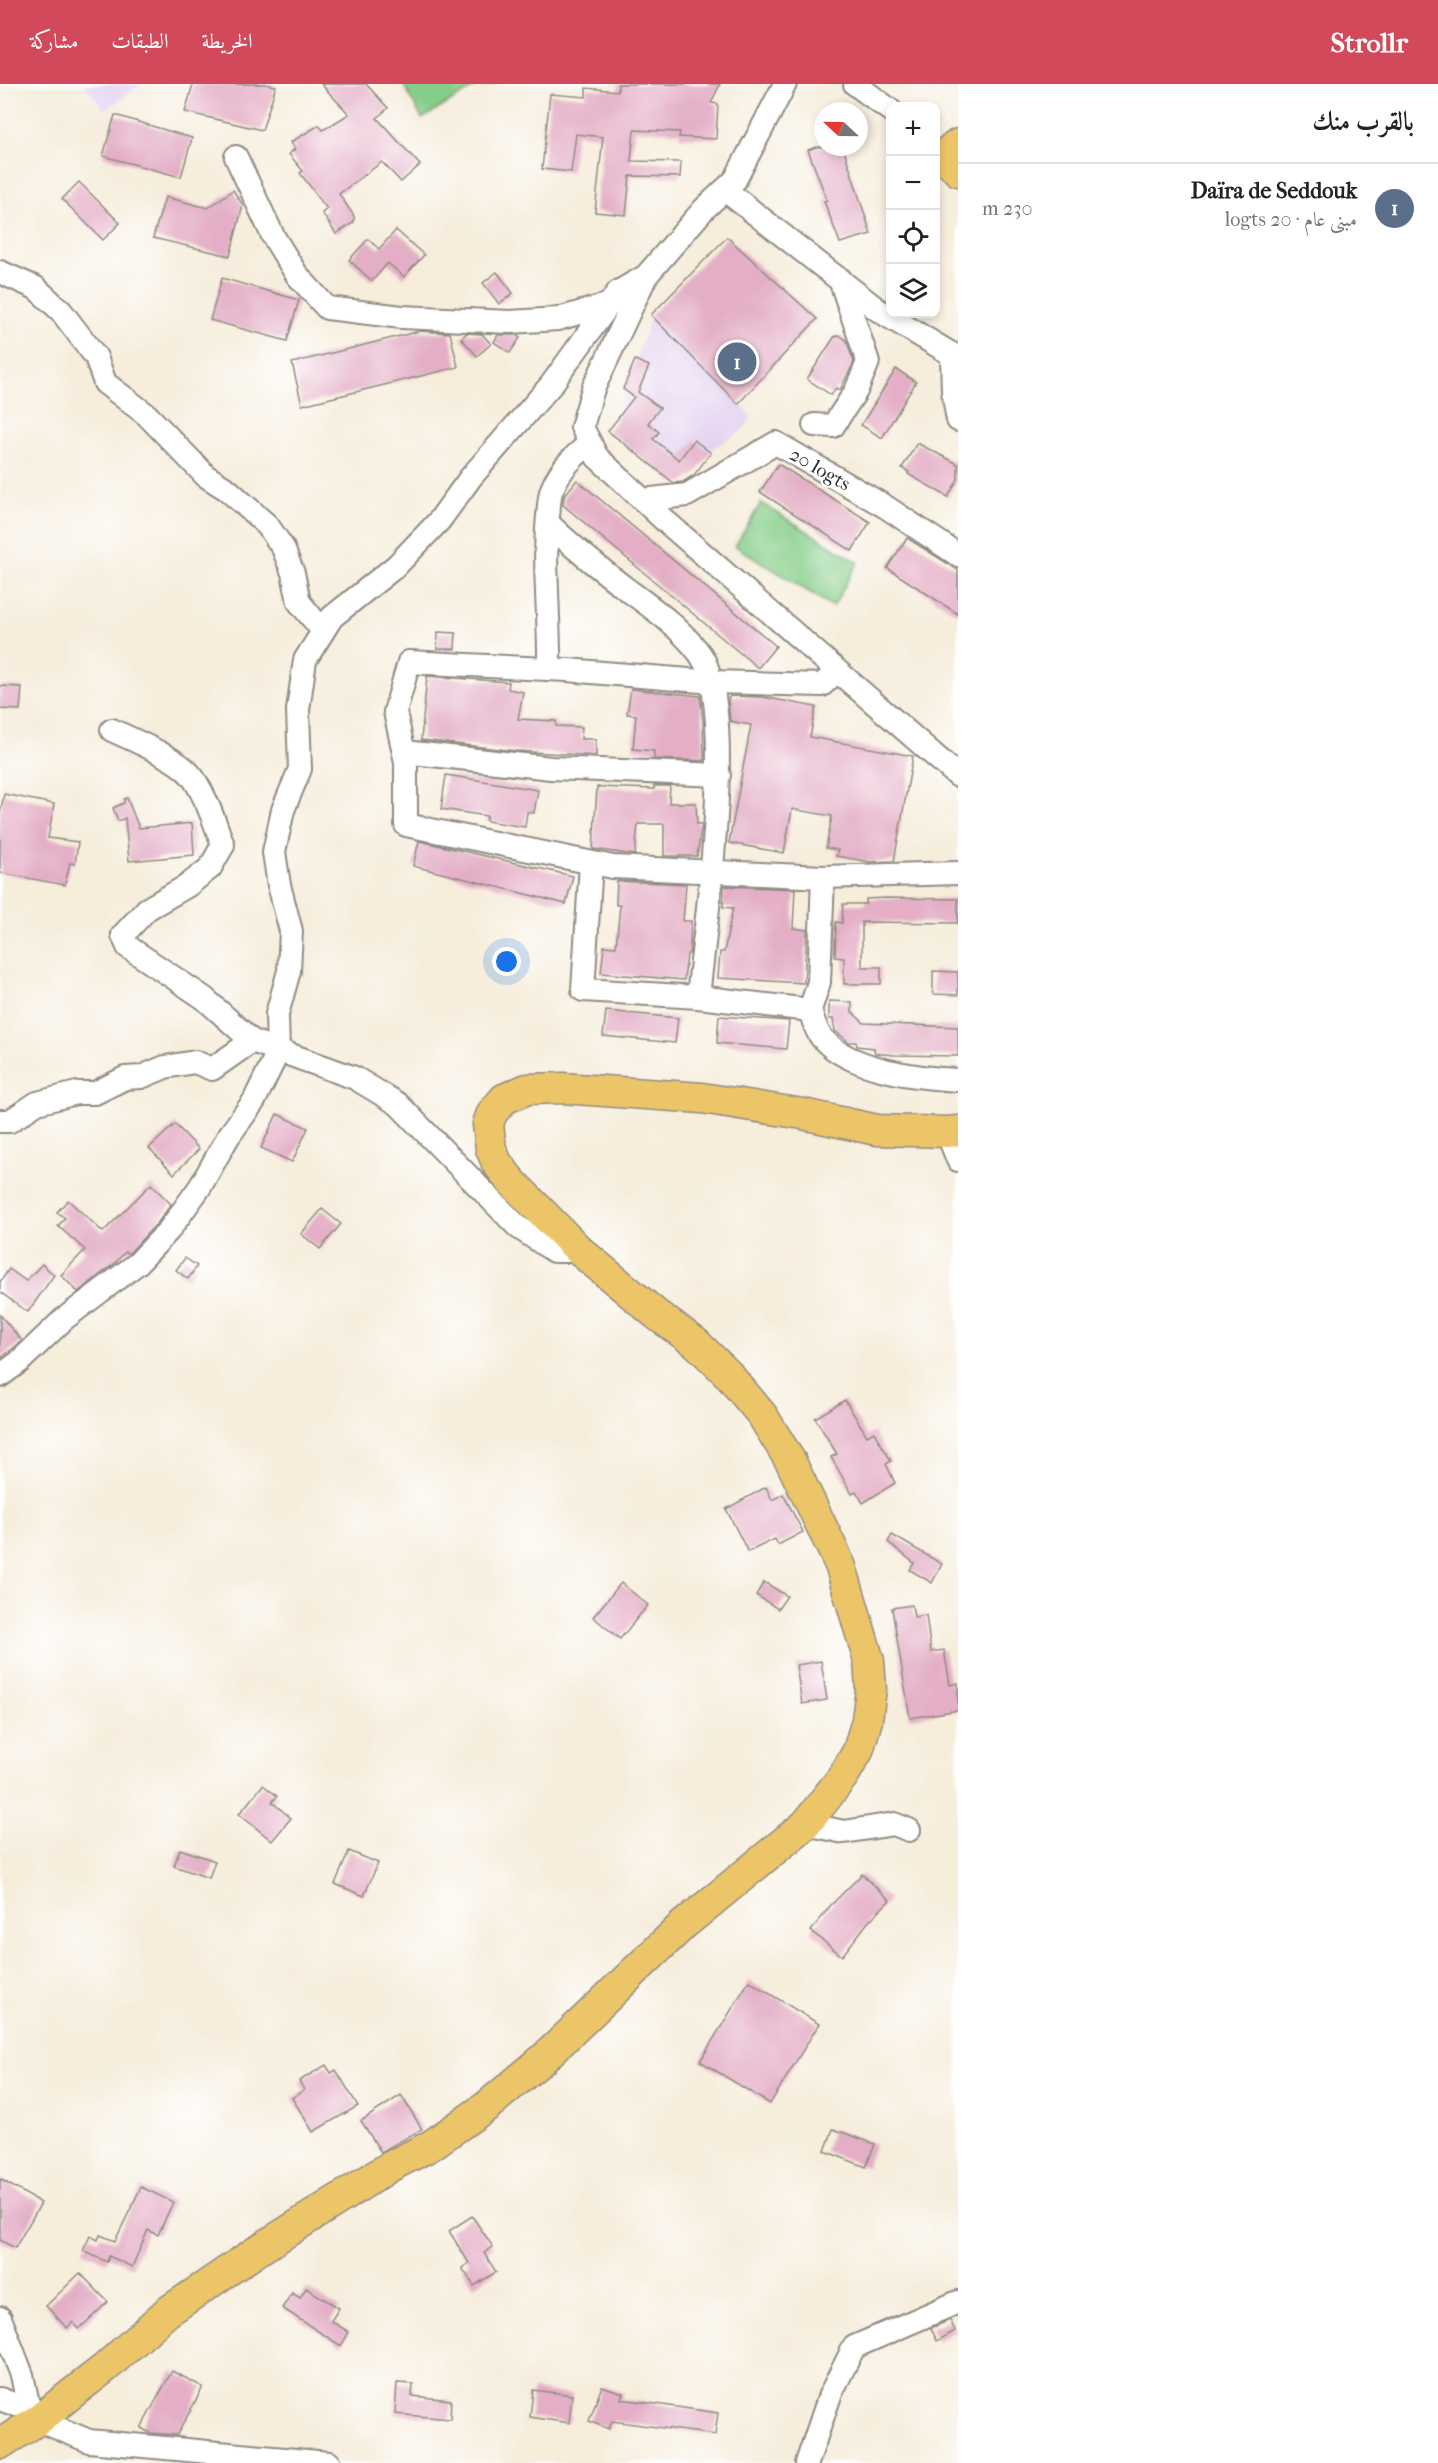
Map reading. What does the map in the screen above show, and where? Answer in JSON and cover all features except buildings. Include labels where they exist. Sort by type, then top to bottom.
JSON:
[{"type":"main road","points":[[0,2444],[33,2412],[106,2367],[167,2312],[263,2247],[391,2166],[430,2146],[487,2106],[543,2059],[682,1925],[806,1824],[844,1775],[858,1751],[867,1720],[871,1689],[869,1661],[841,1567],[791,1462],[762,1415],[727,1373],[696,1343],[657,1315],[580,1251],[511,1181],[497,1163],[491,1149],[488,1124],[497,1105],[511,1095],[527,1089],[562,1088],[702,1098],[803,1114],[877,1130],[952,1131]]},
{"type":"street","points":[[785,84],[735,180],[704,209],[646,276],[593,390],[582,426],[597,457],[643,500],[958,776]]},
{"type":"street","points":[[855,84],[886,106]]},
{"type":"street","points":[[236,157],[273,236],[297,275],[327,308],[402,317],[510,322],[558,319],[610,304]]},
{"type":"street","points":[[725,190],[878,310],[955,356],[952,392],[958,420]]},
{"type":"street","points":[[0,272],[36,288],[61,311],[96,357],[105,383],[147,415],[206,476],[228,490],[268,526],[283,548],[293,573],[299,603],[323,631]]},
{"type":"street","points":[[0,1376],[20,1362],[64,1319],[138,1263],[169,1230],[200,1187],[228,1137],[254,1101],[278,1052],[278,1014],[289,971],[291,931],[279,885],[274,852],[283,810],[300,769],[298,710],[305,660],[332,617],[396,566],[439,521],[471,477],[551,385],[618,292],[646,276]]},
{"type":"street","points":[[813,425],[832,426],[855,391],[868,363],[840,279]]},
{"type":"street","points":[[549,669],[545,590],[551,490],[569,460],[590,442]]},
{"type":"street","name":"20 logts","points":[[643,500],[687,495],[776,443],[886,507],[958,555]]},
{"type":"street","points":[[548,524],[569,544],[664,617],[700,655],[713,682],[719,775],[698,997]]},
{"type":"street","points":[[837,670],[822,686],[713,682],[549,669],[409,662],[395,712],[404,752],[406,825],[613,867],[823,878],[958,873]]},
{"type":"street","points":[[112,730],[156,751],[190,773],[207,804],[223,845],[210,868],[187,886],[147,909],[123,936],[128,947],[204,998],[252,1041],[355,1078],[398,1104],[518,1227],[554,1251],[580,1251]]},
{"type":"street","points":[[404,752],[551,768],[719,775]]},
{"type":"street","points":[[591,863],[584,990],[698,997],[810,1010]]},
{"type":"street","points":[[823,878],[819,982],[810,1010],[822,1038],[846,1059],[919,1078],[958,1080]]},
{"type":"street","points":[[0,1121],[10,1120],[37,1103],[77,1093],[95,1093],[125,1078],[141,1077],[165,1067],[195,1062],[212,1069],[252,1041]]},
{"type":"street","points":[[952,1131],[958,1160]]},
{"type":"street","points":[[806,1824],[844,1832],[894,1824],[909,1830]]},
{"type":"street","points":[[807,2463],[830,2395],[854,2347],[958,2302]]},
{"type":"street","points":[[0,2318],[22,2374],[33,2412]]},
{"type":"street","points":[[0,2399],[33,2412],[89,2441],[329,2463]]},
{"type":"shaded area","points":[[83,84],[142,84],[105,110]]},
{"type":"shaded area","points":[[651,315],[752,417],[743,430],[675,471],[615,428],[619,409]]},
{"type":"green space","points":[[403,84],[478,84],[478,85],[422,119]]},
{"type":"green space","points":[[761,503],[858,562],[833,607],[735,546]]},
{"type":"place","name":"Daïra de Seddouk","points":[[737,362]]}]
